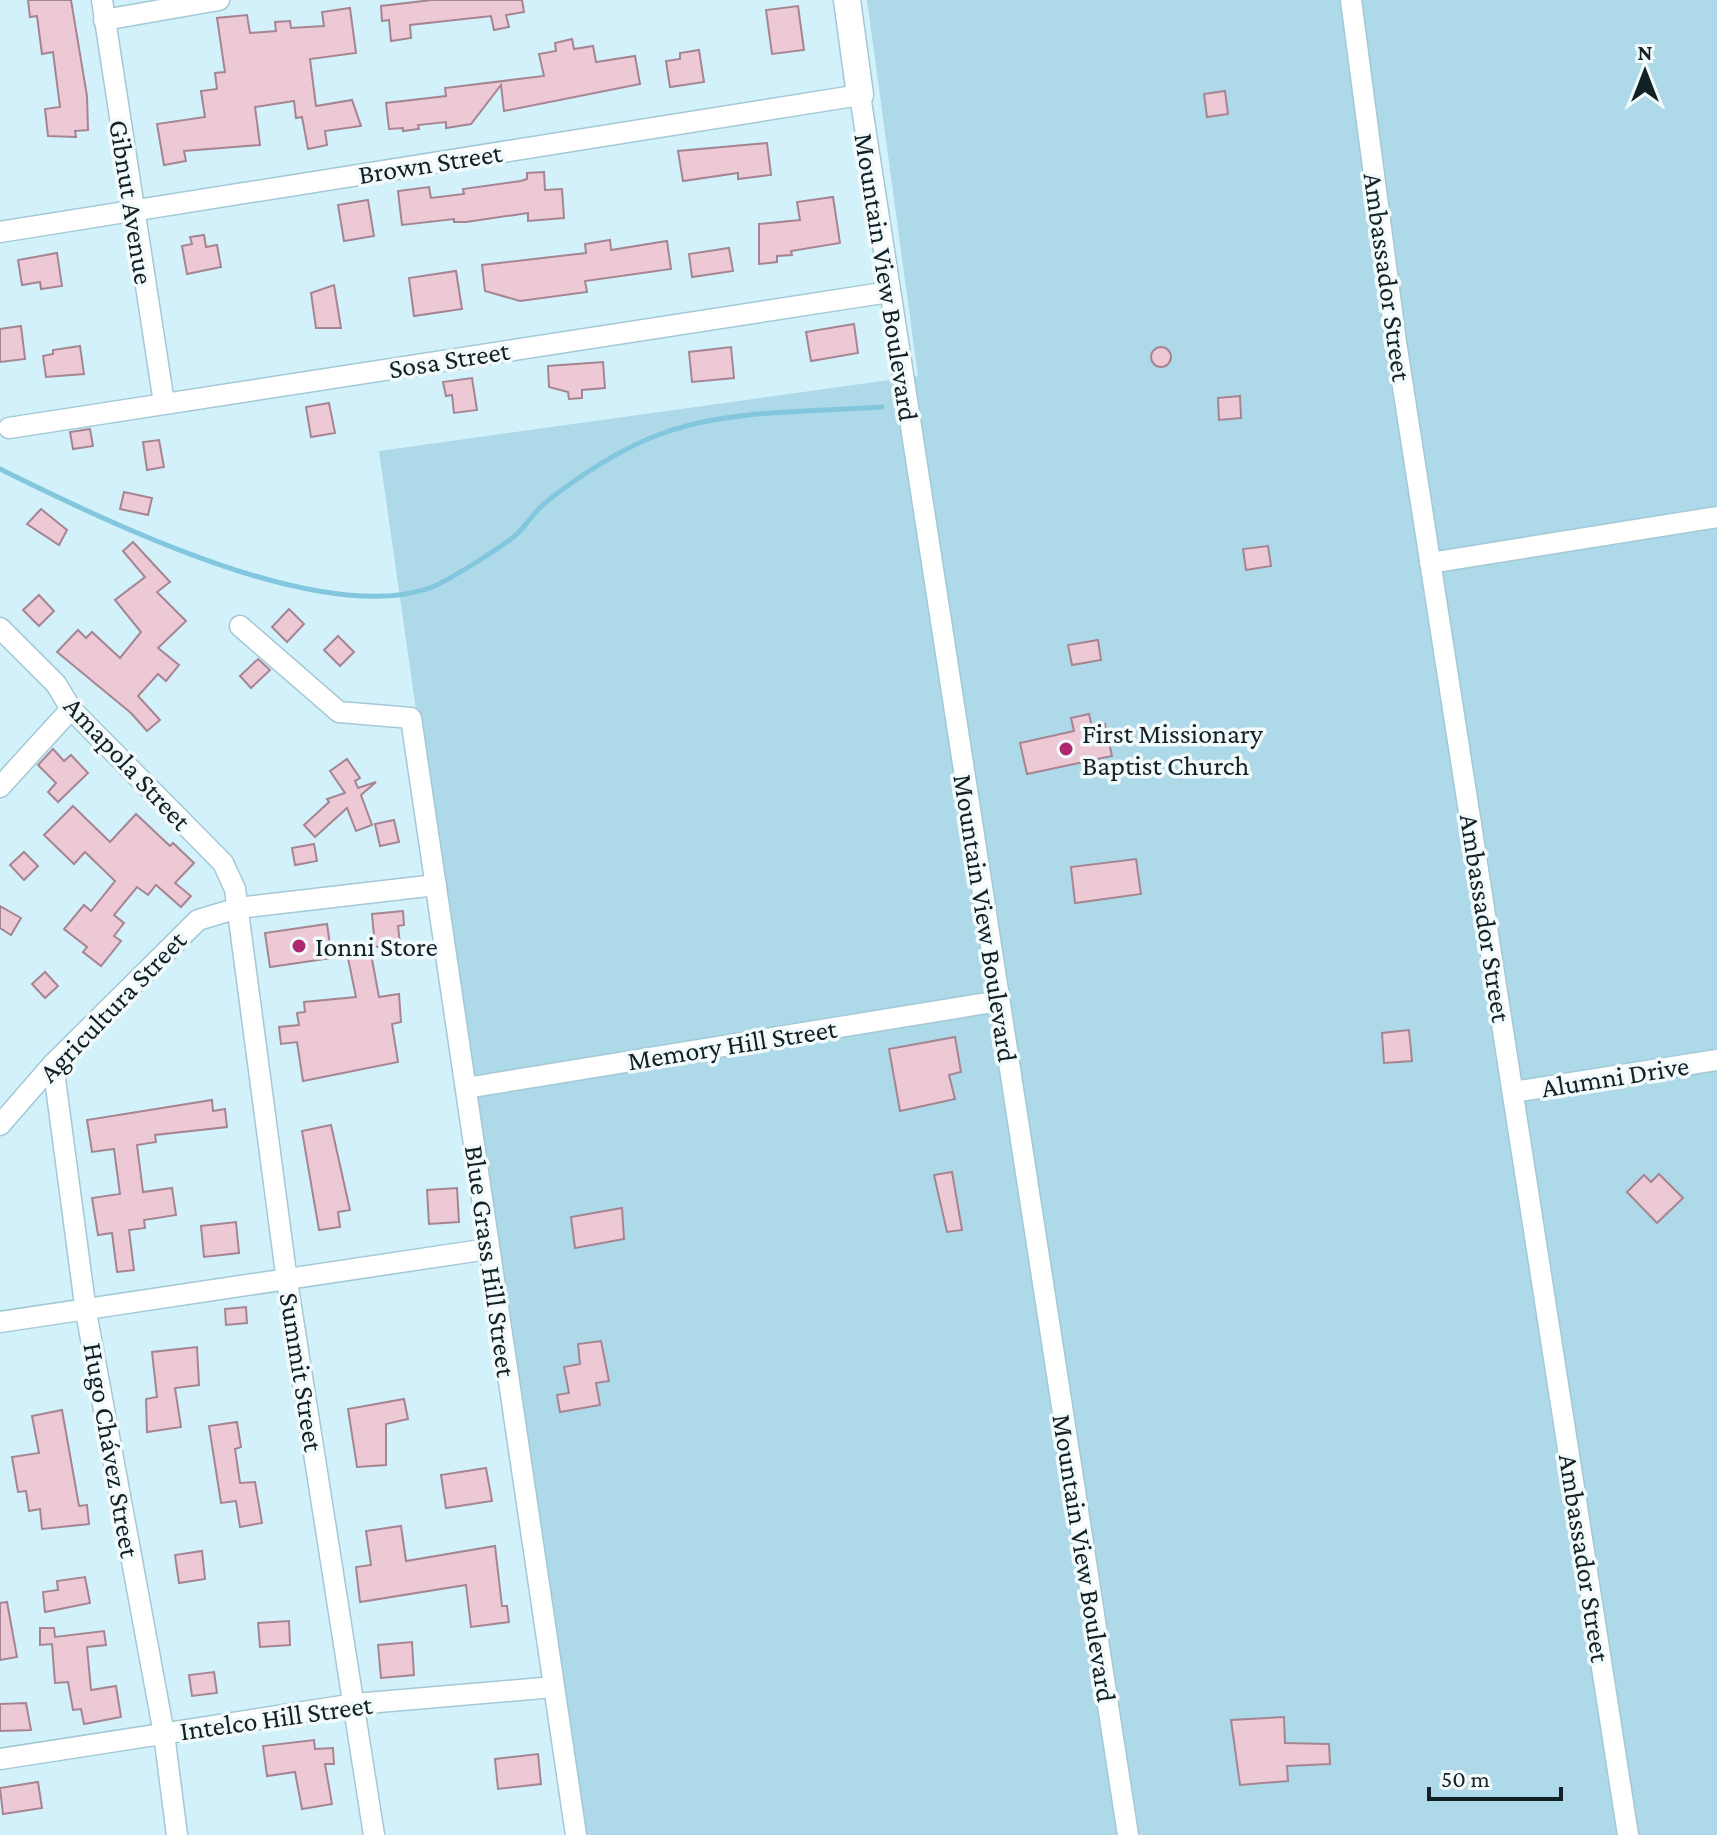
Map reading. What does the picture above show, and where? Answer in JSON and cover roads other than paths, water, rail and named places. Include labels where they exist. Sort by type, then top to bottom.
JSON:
[{"type":"street","points":[[103,10],[219,0]]},
{"type":"street","name":"Mountain View Boulevard","points":[[847,0],[889,292],[1128,1835]]},
{"type":"street","name":"Ambassador Street","points":[[1351,0],[1396,342],[1628,1835]]},
{"type":"street","name":"Gibnut Avenue","points":[[103,10],[164,403]]},
{"type":"street","name":"Brown Street","points":[[0,232],[860,95]]},
{"type":"street","name":"Sosa Street","points":[[9,428],[889,292]]},
{"type":"street","points":[[1430,563],[1717,517]]},
{"type":"street","name":"Blue Grass Hill Street","points":[[240,626],[339,712],[411,718],[576,1835]]},
{"type":"street","name":"Amapola Street","points":[[0,628],[56,684],[71,709],[223,863],[235,889],[238,908]]},
{"type":"street","points":[[0,787],[71,709]]},
{"type":"street","points":[[238,908],[436,885]]},
{"type":"street","name":"Agricultura Street","points":[[0,1125],[53,1064],[186,929],[211,914],[238,908]]},
{"type":"street","name":"Summit Street","points":[[238,908],[287,1281],[374,1835]]},
{"type":"street","name":"Memory Hill Street","points":[[466,1088],[999,1001]]},
{"type":"street","name":"Alumni Drive","points":[[1513,1092],[1717,1060]]},
{"type":"street","name":"Hugo Chávez Street","points":[[53,1064],[86,1312],[164,1734],[177,1835]]},
{"type":"street","points":[[0,1322],[86,1312],[488,1249]]},
{"type":"street","name":"Intelco Hill Street","points":[[0,1759],[355,1704],[554,1687]]},
{"type":"waterway","points":[[0,469],[94,514],[211,562],[272,581],[330,593],[384,596],[430,588],[488,555],[510,540],[542,506],[573,482],[603,462],[650,438],[692,425],[745,415],[882,407]]},
{"type":"place","name":"First Missionary Baptist Church","points":[[1066,749]]},
{"type":"place","name":"Ionni Store","points":[[299,946]]}]
